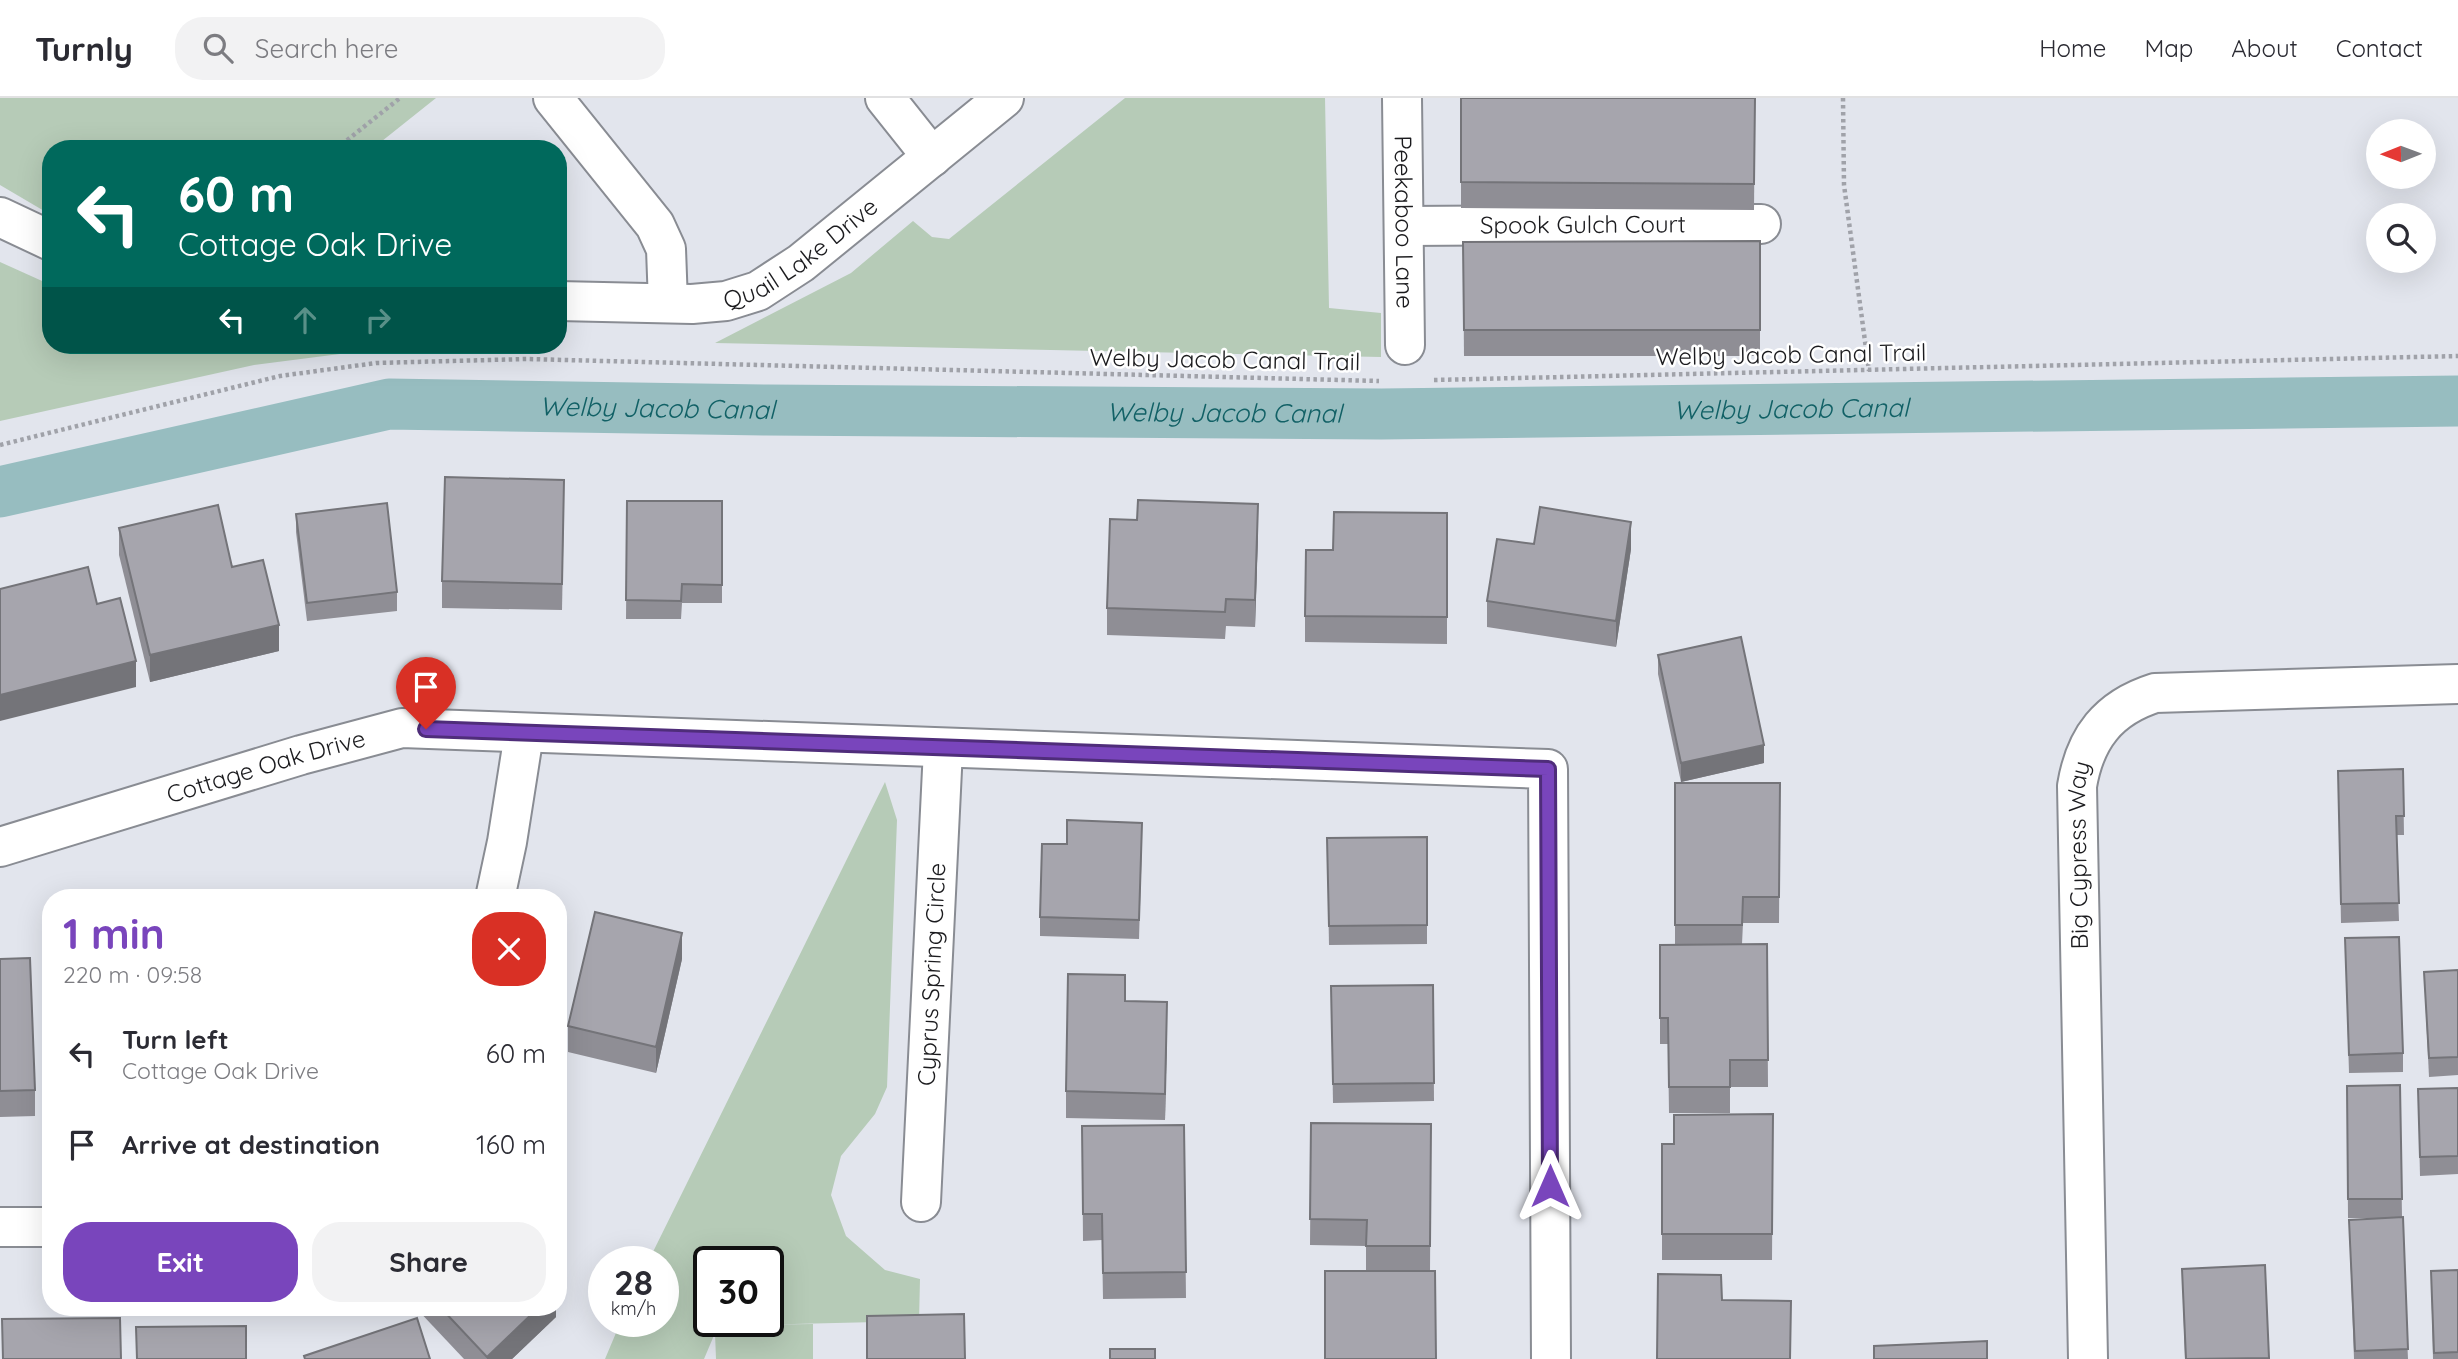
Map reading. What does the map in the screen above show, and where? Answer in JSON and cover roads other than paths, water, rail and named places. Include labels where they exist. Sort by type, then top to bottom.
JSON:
[{"type":"street","points":[[553,98],[661,235],[668,264],[668,303]]},
{"type":"street","points":[[885,98],[932,156]]},
{"type":"street","name":"Quail Lake Drive","points":[[567,301],[726,301],[758,291],[801,263],[1004,98]]},
{"type":"street","name":"Peekaboo Lane","points":[[1402,98],[1405,345]]},
{"type":"street","points":[[0,216],[42,237]]},
{"type":"street","name":"Spook Gulch Court","points":[[1405,226],[1761,224]]},
{"type":"street","name":"Big Cypress Way","points":[[2088,1359],[2077,786],[2087,745],[2115,712],[2134,700],[2155,692],[2458,684]]},
{"type":"street","name":"Cottage Oak Drive","points":[[0,847],[301,755],[402,728],[1548,769],[1551,1359]]},
{"type":"street","points":[[497,889],[524,734]]},
{"type":"street","name":"Cyprus Spring Circle","points":[[921,1202],[943,749]]},
{"type":"street","points":[[0,1227],[42,1227]]},
{"type":"waterway","name":"Welby Jacob Canal","points":[[0,492],[389,404],[767,410],[1381,414],[2458,401]]}]
